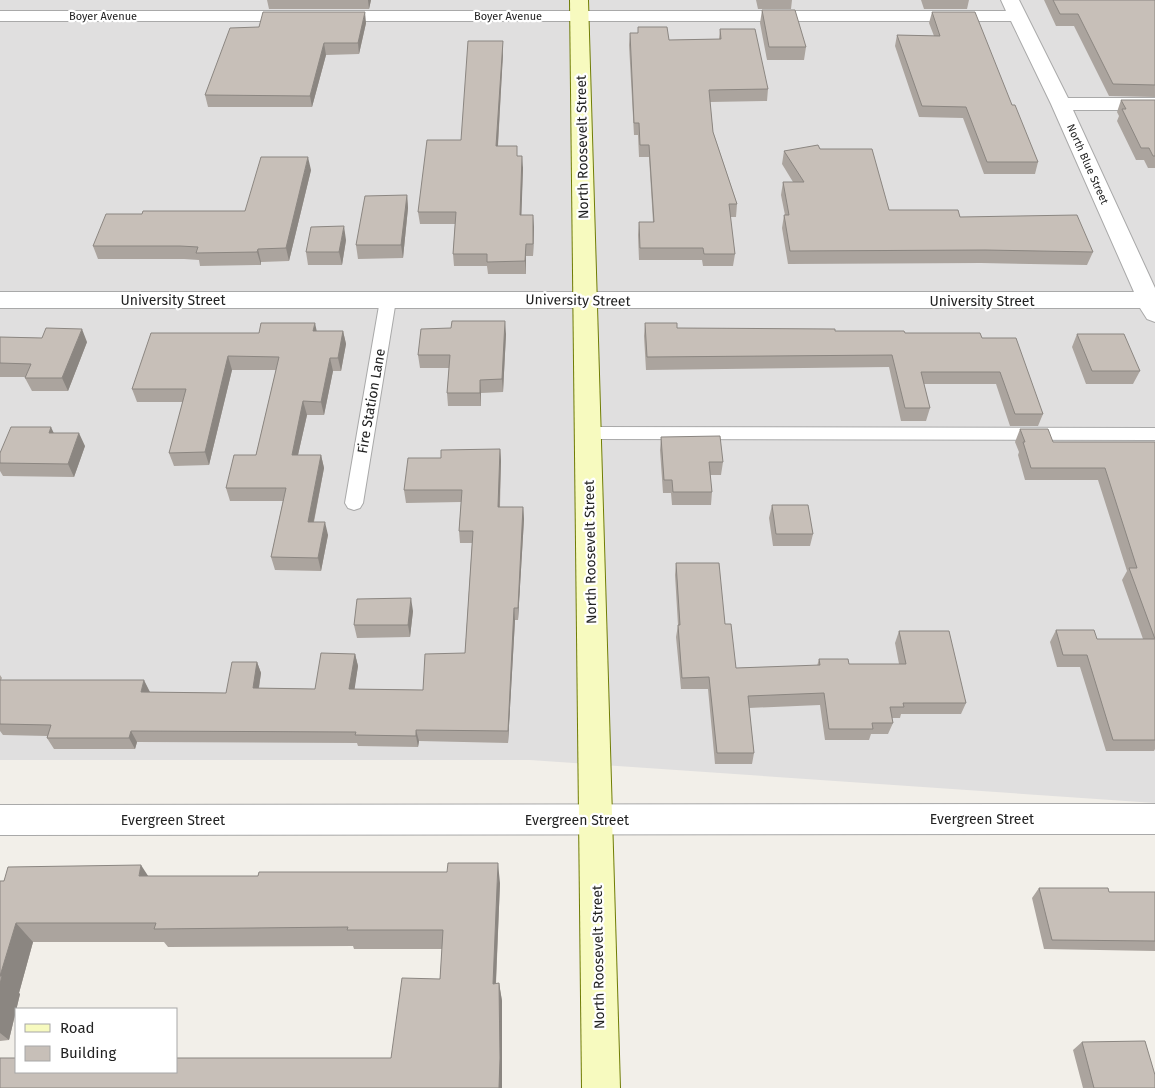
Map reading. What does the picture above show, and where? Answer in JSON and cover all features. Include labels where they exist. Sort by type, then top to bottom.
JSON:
[{"type":"main road","name":"North Roosevelt Street","points":[[579,8],[601,1088]]},
{"type":"street","name":"Boyer Avenue","points":[[0,16],[579,8],[1013,8]]},
{"type":"street","name":"North Blue Street","points":[[1013,8],[1061,104],[1153,305]]},
{"type":"street","points":[[1061,104],[1155,104]]},
{"type":"street","name":"University Street","points":[[0,300],[585,300],[1153,305]]},
{"type":"street","name":"Evergreen Street","points":[[0,820],[1155,819]]},
{"type":"lane","name":"Fire Station Lane","points":[[354,503],[388,300]]},
{"type":"lane","points":[[588,433],[1155,434]]},
{"type":"shaded area","points":[[0,0],[1155,0],[1155,803],[530,760],[0,760]]},
{"type":"building","points":[[1053,0],[1155,0],[1155,85],[1113,84],[1078,14],[1060,14]]},
{"type":"building","points":[[762,10],[795,10],[806,47],[769,47]]},
{"type":"building","points":[[263,12],[365,12],[358,43],[324,43],[310,96],[205,95],[230,28],[259,27]]},
{"type":"building","points":[[932,12],[975,12],[1012,105],[1015,105],[1038,162],[987,162],[966,107],[922,106],[897,35],[940,36]]},
{"type":"building","points":[[638,27],[667,27],[669,40],[721,39],[720,29],[755,29],[768,89],[709,90],[713,132],[737,204],[729,204],[735,254],[704,254],[703,248],[640,248],[639,222],[654,222],[649,145],[640,145],[639,123],[634,123],[630,33],[638,33]]},
{"type":"building","points":[[468,41],[503,41],[496,146],[517,146],[517,156],[522,156],[520,215],[533,215],[533,244],[526,244],[525,261],[487,262],[487,254],[453,254],[456,212],[418,212],[427,140],[461,140]]},
{"type":"building","points":[[1121,100],[1155,100],[1155,156],[1153,156],[1149,148],[1141,148],[1122,109],[1126,109]]},
{"type":"building","points":[[818,145],[820,149],[872,149],[889,210],[958,210],[960,217],[1077,215],[1093,252],[985,250],[790,251],[784,215],[789,215],[783,182],[804,182],[784,151]]},
{"type":"building","points":[[261,157],[308,157],[286,248],[258,249],[257,252],[196,253],[198,247],[93,246],[106,214],[142,214],[143,211],[245,211]]},
{"type":"building","points":[[407,195],[401,245],[356,245],[365,196]]},
{"type":"building","points":[[344,226],[339,252],[306,252],[311,227]]},
{"type":"building","points":[[452,321],[505,321],[502,379],[480,380],[480,393],[447,393],[450,355],[418,355],[421,329],[451,328]]},
{"type":"building","points":[[261,323],[315,323],[313,331],[343,331],[338,358],[330,358],[321,402],[303,401],[292,455],[321,455],[308,522],[325,522],[318,558],[271,557],[286,488],[226,488],[234,455],[256,455],[279,357],[228,356],[205,452],[169,453],[186,389],[132,389],[151,333],[259,333]]},
{"type":"building","points":[[645,323],[677,323],[677,328],[835,329],[835,331],[904,331],[905,333],[980,333],[982,338],[1016,338],[1043,414],[1015,414],[1000,372],[921,372],[930,408],[905,408],[892,355],[647,357]]},
{"type":"building","points":[[46,328],[82,329],[62,378],[25,378],[31,364],[0,363],[0,337],[42,338]]},
{"type":"building","points":[[1077,334],[1124,334],[1140,371],[1092,371]]},
{"type":"building","points":[[11,427],[51,427],[49,433],[79,433],[68,464],[0,463],[0,453]]},
{"type":"building","points":[[1020,429],[1048,429],[1053,442],[1155,442],[1155,639],[1129,568],[1137,568],[1105,468],[1031,468]]},
{"type":"building","points":[[720,436],[723,462],[709,462],[712,492],[673,492],[672,480],[664,480],[661,437]]},
{"type":"building","points":[[500,449],[498,507],[523,507],[518,608],[514,608],[508,731],[416,730],[416,736],[355,735],[356,732],[131,731],[129,738],[47,738],[51,725],[0,724],[0,680],[144,680],[141,692],[226,693],[232,662],[257,662],[253,688],[315,689],[321,653],[355,654],[349,689],[423,690],[425,654],[465,653],[473,531],[459,531],[462,490],[404,490],[408,458],[441,458],[441,450]]},
{"type":"building","points":[[772,505],[808,505],[813,534],[776,534]]},
{"type":"building","points":[[676,563],[719,563],[725,624],[731,624],[736,668],[820,665],[819,659],[848,659],[849,664],[906,664],[899,631],[949,631],[966,703],[903,703],[904,707],[890,707],[893,723],[872,723],[873,729],[829,729],[824,693],[748,696],[754,753],[717,753],[709,677],[682,678]]},
{"type":"building","points":[[411,598],[408,625],[354,625],[357,599]]},
{"type":"building","points":[[1056,630],[1094,630],[1097,639],[1155,639],[1155,740],[1113,740],[1087,655],[1063,655]]},
{"type":"building","points":[[448,863],[498,863],[493,984],[499,983],[499,1088],[0,1088],[0,1058],[15,1058],[15,1073],[178,1073],[178,1058],[391,1058],[402,978],[440,979],[443,930],[347,930],[348,927],[154,929],[156,923],[16,923],[0,976],[0,881],[4,881],[8,867],[141,865],[139,876],[258,876],[259,872],[447,872]]},
{"type":"building","points":[[1039,888],[1108,888],[1109,892],[1155,892],[1155,941],[1052,940]]},
{"type":"building","points":[[1145,1041],[1155,1075],[1155,1088],[1094,1088],[1082,1042]]}]
